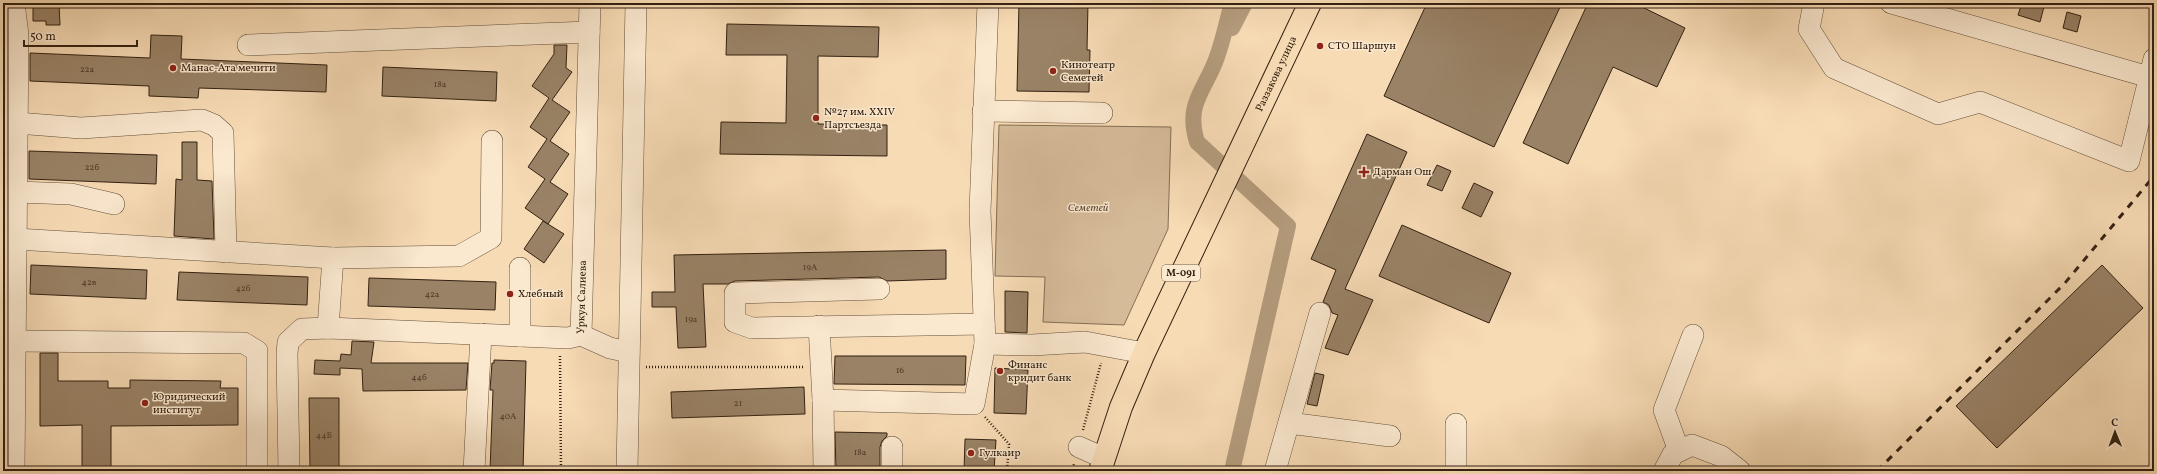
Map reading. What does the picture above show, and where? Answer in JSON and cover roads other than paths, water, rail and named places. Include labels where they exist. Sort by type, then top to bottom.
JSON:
[{"type":"main road","name":"Раззакова улица","points":[[1144,353],[1219,192],[1310,3]]},
{"type":"main road","name":"М-091","points":[[1102,464],[1121,407],[1144,353]]},
{"type":"street","points":[[14,3],[18,34],[14,471]]},
{"type":"street","name":"Уркуя Салиева","points":[[289,471],[288,342],[302,329],[328,328],[568,338],[582,335],[590,3]]},
{"type":"street","points":[[627,471],[636,3]]},
{"type":"street","points":[[822,400],[974,404],[985,344],[980,211],[988,3]]},
{"type":"street","points":[[1814,3],[1809,29],[1834,68],[1938,114],[1980,102],[2128,161],[2152,68],[1892,3]]},
{"type":"street","points":[[248,44],[589,32]]},
{"type":"street","points":[[983,111],[1102,113]]},
{"type":"street","points":[[17,123],[81,128],[202,120],[214,125],[223,133],[226,252]]},
{"type":"street","points":[[16,239],[334,258],[459,256],[491,238],[492,141]]},
{"type":"street","points":[[17,192],[71,194],[114,204]]},
{"type":"street","points":[[328,328],[334,258]]},
{"type":"street","points":[[520,268],[520,336]]},
{"type":"street","points":[[879,289],[735,293],[736,322],[752,328],[984,324]]},
{"type":"street","points":[[1275,471],[1320,313]]},
{"type":"street","points":[[819,326],[824,471]]},
{"type":"street","points":[[474,471],[481,334]]},
{"type":"street","points":[[582,335],[610,348],[629,360]]},
{"type":"street","points":[[1680,451],[1664,410],[1693,335]]},
{"type":"street","points":[[15,341],[244,343],[257,351],[257,471]]},
{"type":"street","points":[[985,344],[1032,346],[1085,342],[1106,344],[1144,353]]},
{"type":"street","points":[[1289,423],[1390,436]]},
{"type":"street","points":[[1456,424],[1456,471]]},
{"type":"street","points":[[1664,471],[1673,454],[1692,445],[1721,456],[1740,471]]},
{"type":"street","points":[[1079,446],[1102,464]]},
{"type":"street","points":[[892,447],[892,471]]},
{"type":"waterway","points":[[1232,3],[1217,57],[1195,107],[1193,117],[1197,142],[1288,226],[1232,471]]},
{"type":"waterway","points":[[1232,28],[1245,3]]},
{"type":"railway","points":[[1877,471],[2065,283],[2154,176]]},
{"type":"place","name":"СТО Шаршун","points":[[1320,46]]},
{"type":"place","name":"Манас-Ата мечити","points":[[173,68]]},
{"type":"place","name":"Кинотеатр Семетей","points":[[1053,71]]},
{"type":"place","name":"№27 им. XXIV Партсъезда","points":[[816,118]]},
{"type":"place","name":"Дарман Ош","points":[[1364,172]]},
{"type":"place","name":"Хлебный","points":[[510,294]]},
{"type":"place","name":"Финанс кридит банк","points":[[1000,371]]},
{"type":"place","name":"Юридический институт","points":[[145,403]]},
{"type":"place","name":"Гулкаир","points":[[971,453]]},
{"type":"park label","name":"Семетей","points":[[1088,208]]}]
